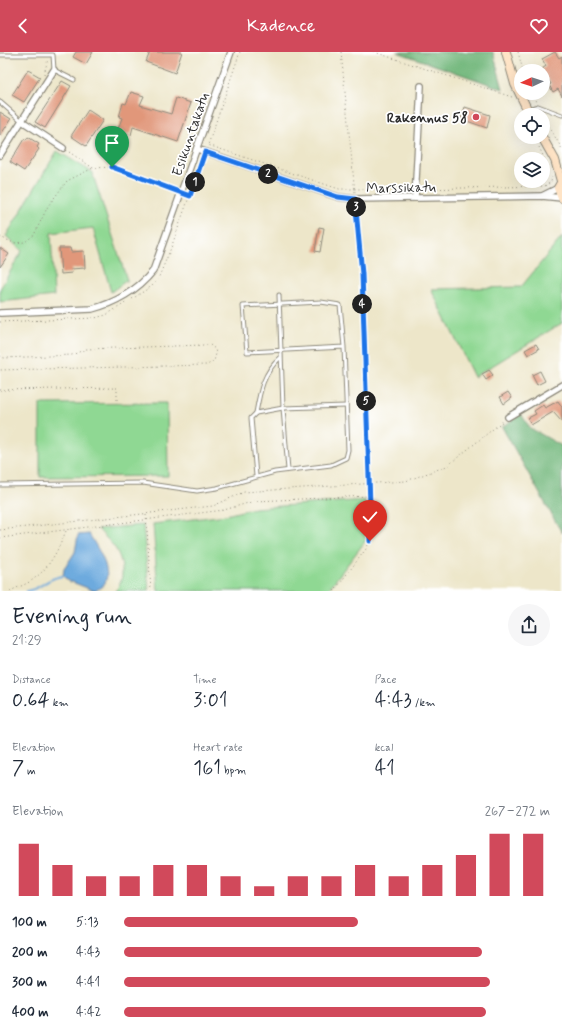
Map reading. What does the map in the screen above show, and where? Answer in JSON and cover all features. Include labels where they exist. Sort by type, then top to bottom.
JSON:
[{"type":"street","name":"Esikuntakatu","points":[[0,314],[92,309],[104,306],[136,288],[153,271],[231,52]]},
{"type":"street","points":[[506,52],[515,84],[526,108]]},
{"type":"street","points":[[0,155],[54,70]]},
{"type":"street","points":[[415,198],[421,86]]},
{"type":"street","points":[[22,121],[63,148]]},
{"type":"street","points":[[542,144],[562,166]]},
{"type":"street","name":"Marssikatu","points":[[196,149],[338,197],[355,199],[542,196],[562,198]]},
{"type":"street","points":[[555,160],[562,198]]},
{"type":"street","points":[[542,196],[560,183]]},
{"type":"street","points":[[508,417],[562,385]]},
{"type":"lane","points":[[0,55],[53,55],[54,70],[74,80]]},
{"type":"lane","points":[[0,102],[22,121]]},
{"type":"lane","points":[[550,110],[562,115]]},
{"type":"lane","points":[[279,295],[283,408],[288,470]]},
{"type":"lane","points":[[0,484],[143,483],[197,491],[217,488],[256,476],[288,470],[331,465],[346,458],[348,450],[344,348],[340,305],[321,302],[243,306],[247,352],[280,349],[344,348]]},
{"type":"lane","points":[[256,413],[261,385],[272,365],[281,357]]},
{"type":"lane","points":[[256,476],[251,418],[256,413],[283,408],[346,406]]},
{"type":"path","points":[[240,52],[208,145],[339,190],[355,191],[514,187]]},
{"type":"path","points":[[334,591],[360,557],[370,541],[370,484],[362,274],[341,52]]},
{"type":"path","points":[[374,52],[513,97]]},
{"type":"path","points":[[518,52],[521,64]]},
{"type":"path","points":[[550,128],[562,149]]},
{"type":"path","points":[[541,144],[552,171]]},
{"type":"path","points":[[63,148],[93,168]]},
{"type":"path","points":[[0,322],[95,318],[106,315],[152,286],[158,279],[171,248],[205,152]]},
{"type":"path","points":[[0,237],[14,243],[25,242],[34,235],[48,206],[67,181],[93,168],[112,167],[190,196]]},
{"type":"path","points":[[0,356],[4,358],[64,356],[72,355],[86,349],[203,345],[210,345],[215,349],[216,354],[214,361],[207,365],[0,370]]},
{"type":"path","points":[[0,390],[117,388],[117,403]]},
{"type":"path","points":[[0,530],[213,506],[244,492],[406,481],[447,466],[508,417]]},
{"type":"path","points":[[0,538],[224,510],[255,502],[370,496]]},
{"type":"path","points":[[146,514],[151,591]]},
{"type":"path","points":[[10,591],[35,579],[44,570],[52,559],[66,530]]},
{"type":"green space","points":[[397,52],[493,52],[503,89]]},
{"type":"green space","points":[[57,151],[92,172],[127,280],[111,292],[93,228],[51,233],[54,296],[0,302],[0,289],[22,251],[6,236]]},
{"type":"green space","points":[[562,237],[562,323],[474,377],[431,289],[521,287]]},
{"type":"green space","points":[[167,403],[168,476],[40,477],[40,404]]},
{"type":"green space","points":[[521,414],[530,428],[562,446],[562,533],[502,427]]},
{"type":"green space","points":[[365,500],[367,539],[327,591],[158,591],[153,524],[226,515],[254,508]]},
{"type":"green space","points":[[143,525],[149,591],[115,591],[121,581],[122,576],[120,558],[115,548],[98,529]]},
{"type":"water","points":[[89,534],[105,564],[107,577],[105,583],[95,591],[69,582],[63,576],[64,569],[75,552],[78,535]]},
{"type":"building","points":[[76,52],[93,52],[86,64],[73,57]]},
{"type":"building","points":[[150,52],[182,52],[175,73],[146,62]]},
{"type":"building","points":[[555,52],[559,58],[562,56],[562,96],[558,89],[553,92],[550,87],[550,64],[545,64],[542,59]]},
{"type":"building","points":[[28,70],[40,77],[24,102],[12,95]]},
{"type":"building","points":[[62,81],[71,86],[45,128],[35,122]]},
{"type":"building","points":[[131,92],[144,96],[140,105],[171,114],[176,98],[191,103],[178,142],[133,127],[131,135],[118,129],[122,118],[119,117],[123,103],[126,104]]},
{"type":"building","name":"Rakennus 58","points":[[465,107],[490,115],[487,128],[461,119]]},
{"type":"building","points":[[88,110],[103,120],[86,146],[71,136]]},
{"type":"building","points":[[0,112],[11,119],[0,136]]},
{"type":"building","points":[[28,137],[39,144],[37,147],[39,149],[24,171],[10,162],[24,139],[26,140]]},
{"type":"building","points":[[319,227],[324,228],[320,252],[315,251]]},
{"type":"building","points":[[0,248],[9,254],[0,267]]},
{"type":"building","points":[[59,248],[70,248],[71,252],[84,251],[85,268],[71,269],[72,273],[61,274]]},
{"type":"building","points":[[536,344],[539,349],[528,355],[525,350]]},
{"type":"building","points":[[489,370],[493,375],[486,380],[482,374]]},
{"type":"building","points":[[540,371],[545,381],[537,385],[532,375]]},
{"type":"building","points":[[508,392],[512,398],[504,404],[500,397]]},
{"type":"building","points":[[558,401],[562,407],[562,422],[553,412],[531,425],[528,418],[536,414],[534,411],[543,405],[545,408]]},
{"type":"waterway","points":[[27,591],[33,590],[52,579],[63,576]]},
{"type":"place","name":"Rakennus 58","points":[[476,117]]},
{"type":"route","points":[[112,167],[190,196],[205,152],[338,197],[355,199],[362,274],[362,307],[370,484],[370,541]]}]
